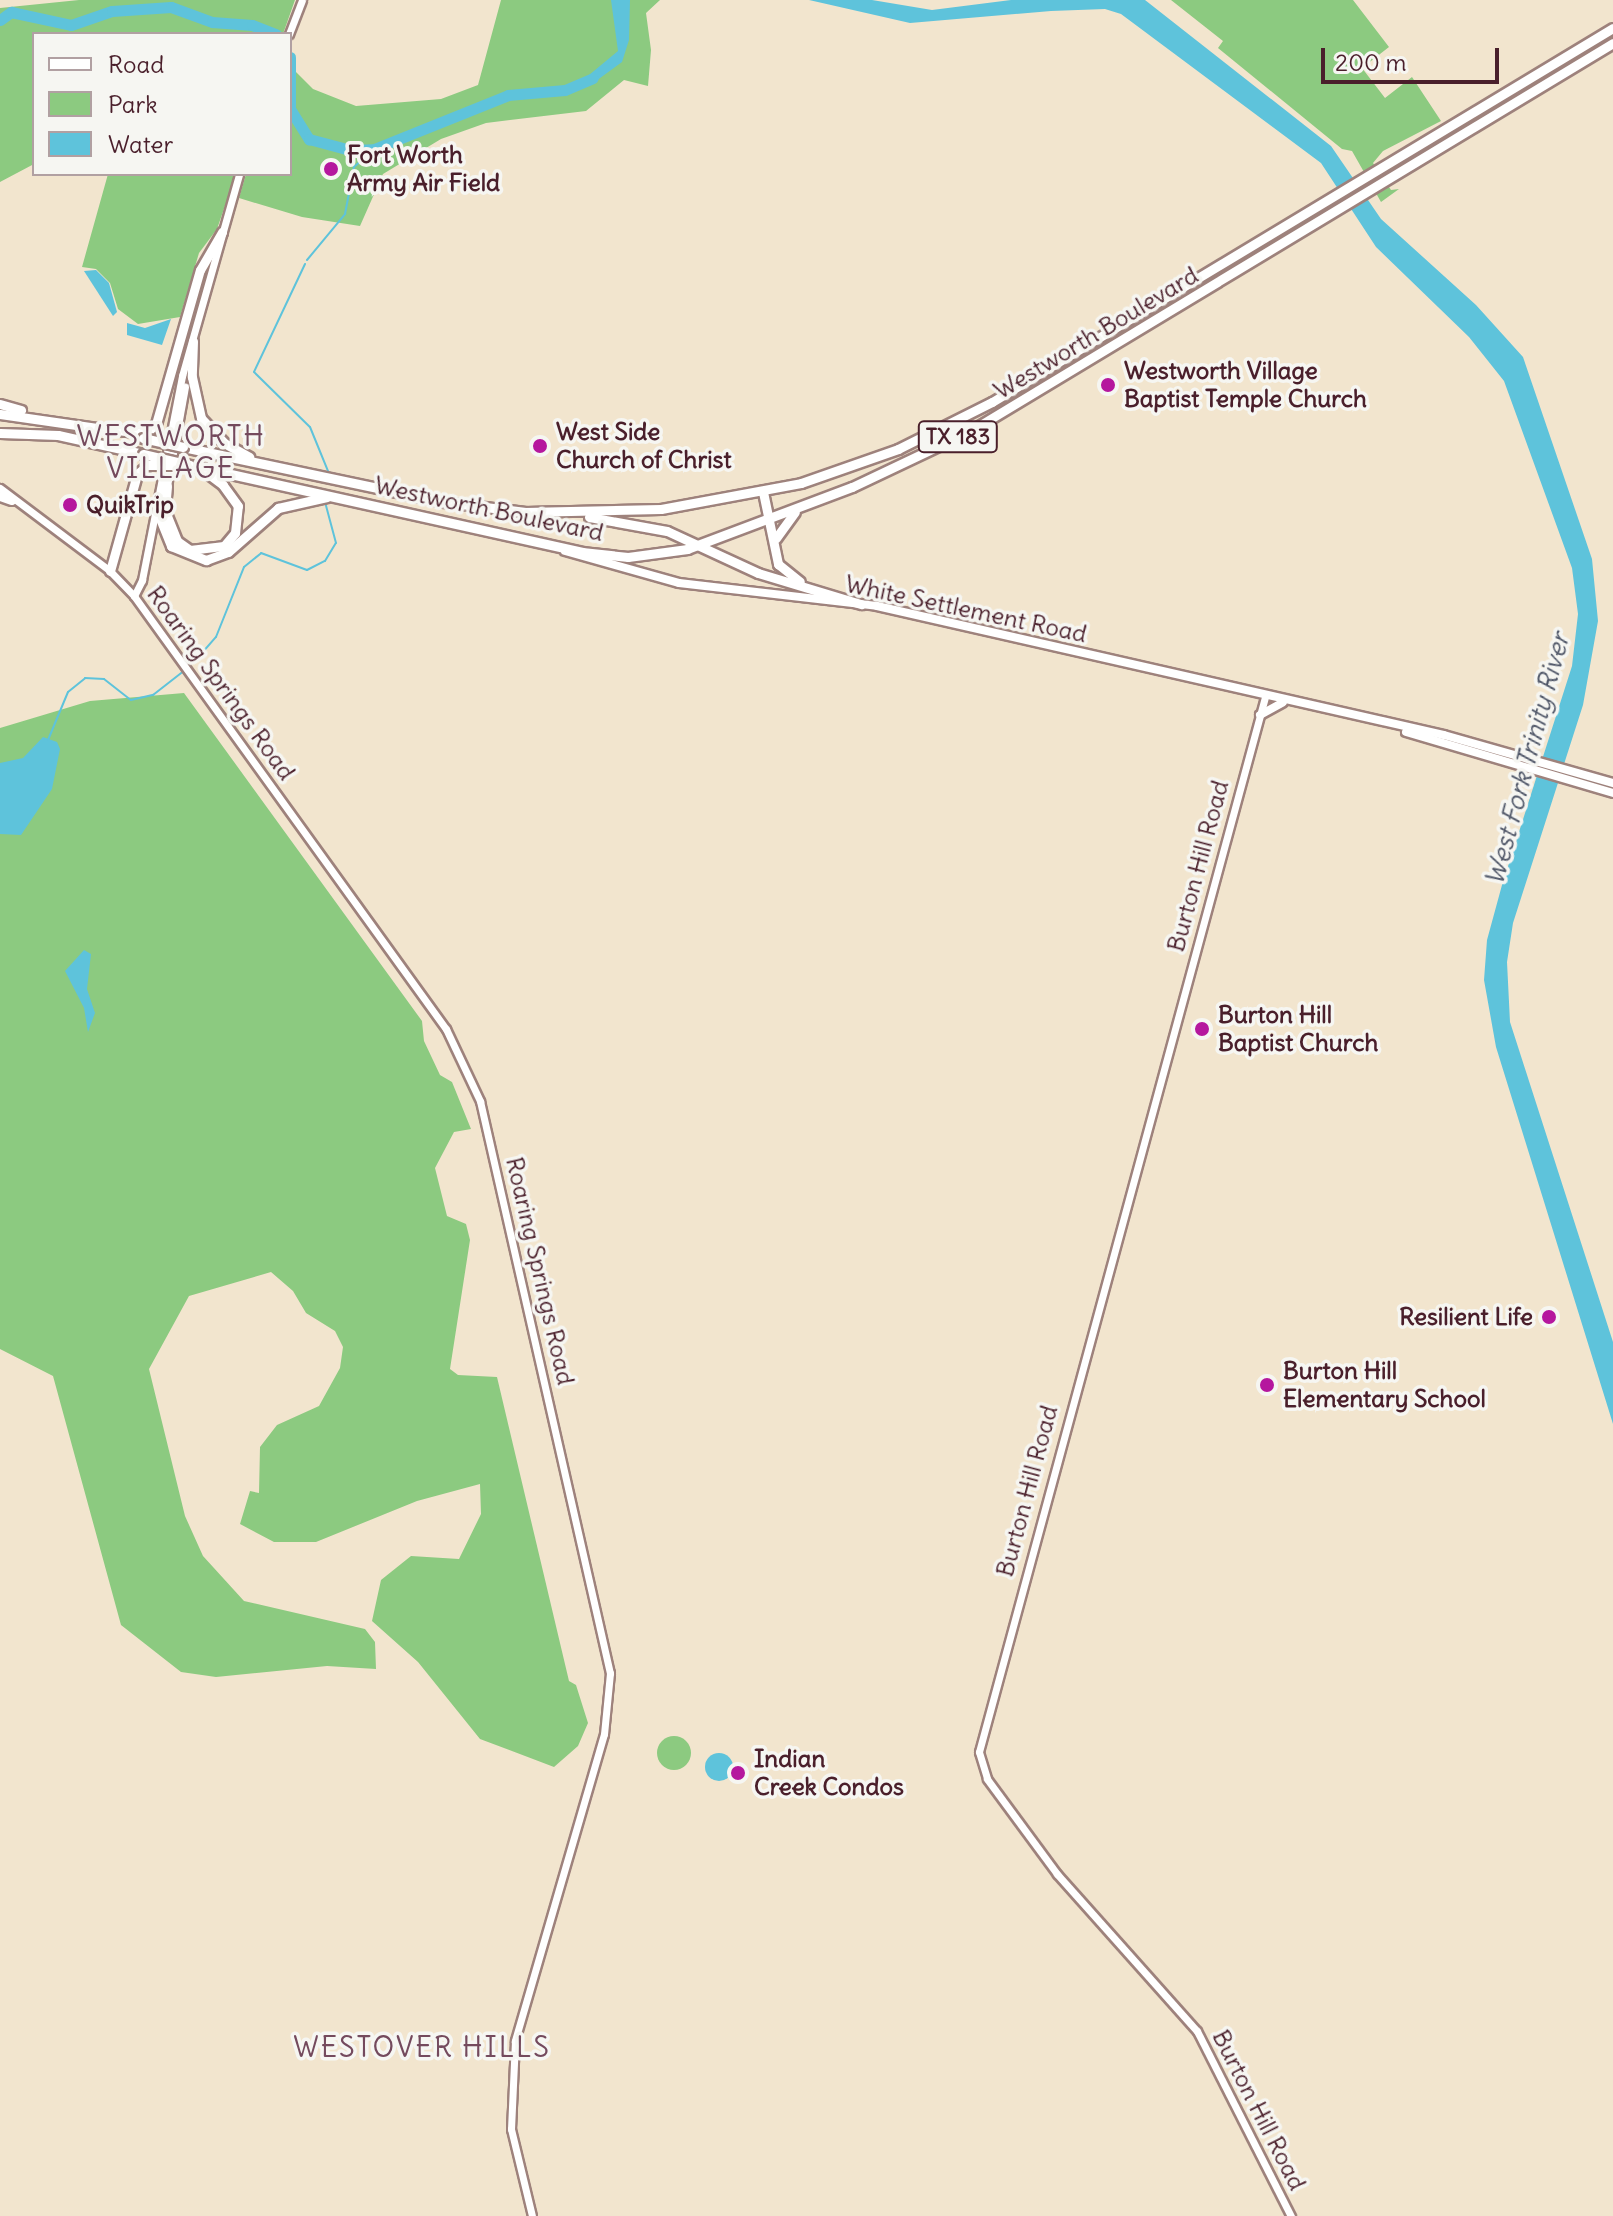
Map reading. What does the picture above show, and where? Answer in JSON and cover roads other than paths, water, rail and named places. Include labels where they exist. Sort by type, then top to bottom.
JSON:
[{"type":"main road","name":"Westworth Boulevard","points":[[0,414],[43,416],[460,505],[574,514],[661,509],[763,492],[862,463],[957,422],[1613,28]]},
{"type":"main road","name":"Westworth Boulevard","points":[[0,433],[58,435],[555,547],[628,557],[698,545],[799,509],[985,423],[1613,43]]},
{"type":"main road","points":[[106,429],[146,433],[156,424],[200,270],[222,232]]},
{"type":"main road","points":[[193,341],[192,377],[201,418],[224,443],[267,465]]},
{"type":"main road","points":[[0,404],[43,416]]},
{"type":"main road","points":[[58,435],[62,420]]},
{"type":"main road","points":[[110,571],[137,474],[148,465],[195,466],[223,485],[238,506],[235,533],[224,546],[190,550],[177,541],[165,511],[167,486]]},
{"type":"main road","points":[[373,504],[376,489]]},
{"type":"main road","points":[[763,492],[776,538],[778,564],[814,589]]},
{"type":"main road","points":[[0,496],[11,500]]},
{"type":"main road","points":[[157,511],[171,546],[206,560],[228,552],[278,508],[338,496]]},
{"type":"main road","points":[[457,523],[460,505]]},
{"type":"main road","points":[[776,538],[799,509]]},
{"type":"main road","points":[[574,514],[667,531],[758,573],[861,604]]},
{"type":"main road","name":"White Settlement Road","points":[[555,547],[679,583],[861,604],[1367,720],[1517,755],[1590,781],[1613,793]]},
{"type":"main road","points":[[1260,715],[1285,701]]},
{"type":"main road","name":"White Settlement Road","points":[[1367,720],[1514,764],[1613,783]]},
{"type":"street","points":[[290,32],[302,0]]},
{"type":"street","points":[[134,596],[157,511],[193,341],[238,176]]},
{"type":"street","points":[[167,486],[193,341]]},
{"type":"street","name":"Roaring Springs Road","points":[[0,488],[11,500],[110,571],[134,596],[446,1029],[480,1101],[610,1673],[604,1734],[515,2041],[511,2129],[532,2216]]},
{"type":"street","name":"Burton Hill Road","points":[[1265,697],[979,1752],[987,1779],[1057,1874],[1197,2031],[1291,2216]]},
{"type":"water","points":[[611,0],[630,0],[629,40],[622,62],[596,81],[577,85],[618,51]]},
{"type":"water","points":[[809,0],[872,0],[932,10],[1011,0],[1145,0],[1331,146],[1381,219],[1476,305],[1523,357],[1592,559],[1598,621],[1583,705],[1513,923],[1507,962],[1510,1022],[1613,1342],[1613,1424],[1496,1047],[1484,980],[1487,940],[1502,885],[1572,666],[1578,614],[1572,568],[1504,381],[1469,337],[1376,247],[1321,163],[1121,14],[1105,9],[1051,11],[910,23]]},
{"type":"water","points":[[96,270],[109,283],[117,312],[113,316],[84,271]]},
{"type":"water","points":[[171,319],[162,345],[127,335],[127,323],[145,328]]},
{"type":"water","points":[[43,737],[57,742],[60,749],[52,789],[21,835],[0,834],[0,763],[23,758]]},
{"type":"water","points":[[84,950],[91,954],[87,989],[95,1013],[88,1032],[84,1008],[65,971]]},
{"type":"water","points":[[719,1753],[729,1757],[733,1767],[729,1777],[719,1781],[709,1777],[705,1767],[709,1757]]},
{"type":"waterway","points":[[0,20],[11,12],[71,25],[112,11],[171,7],[212,22],[252,25],[271,32]]},
{"type":"waterway","points":[[292,112],[309,139],[350,150],[374,149],[508,95],[565,90],[593,78]]},
{"type":"waterway","points":[[307,260],[345,214],[354,167],[374,149]]},
{"type":"waterway","points":[[305,264],[254,372],[310,427],[328,471]]},
{"type":"waterway","points":[[195,661],[216,637],[244,567],[261,553],[307,570],[325,561],[336,543],[326,505]]},
{"type":"waterway","points":[[48,740],[68,692],[85,678],[104,679],[131,700],[153,695],[182,672]]},
{"type":"place","name":"Fort Worth Army Air Field","points":[[331,169]]},
{"type":"place","name":"Westworth Village Baptist Temple Church","points":[[1108,385]]},
{"type":"place","name":"West Side Church of Christ","points":[[540,446]]},
{"type":"place","name":"QuikTrip","points":[[70,505]]},
{"type":"place","name":"Burton Hill Baptist Church","points":[[1202,1029]]},
{"type":"place","name":"Resilient Life","points":[[1549,1317]]},
{"type":"place","name":"Burton Hill Elementary School","points":[[1267,1385]]},
{"type":"place","name":"Indian Creek Condos","points":[[738,1773]]},
{"type":"district","name":"WESTWORTH VILLAGE","points":[[171,452]]},
{"type":"district","name":"WESTOVER HILLS","points":[[422,2047]]},
{"type":"water label","name":"West Fork Trinity River","points":[[1527,759]]}]
